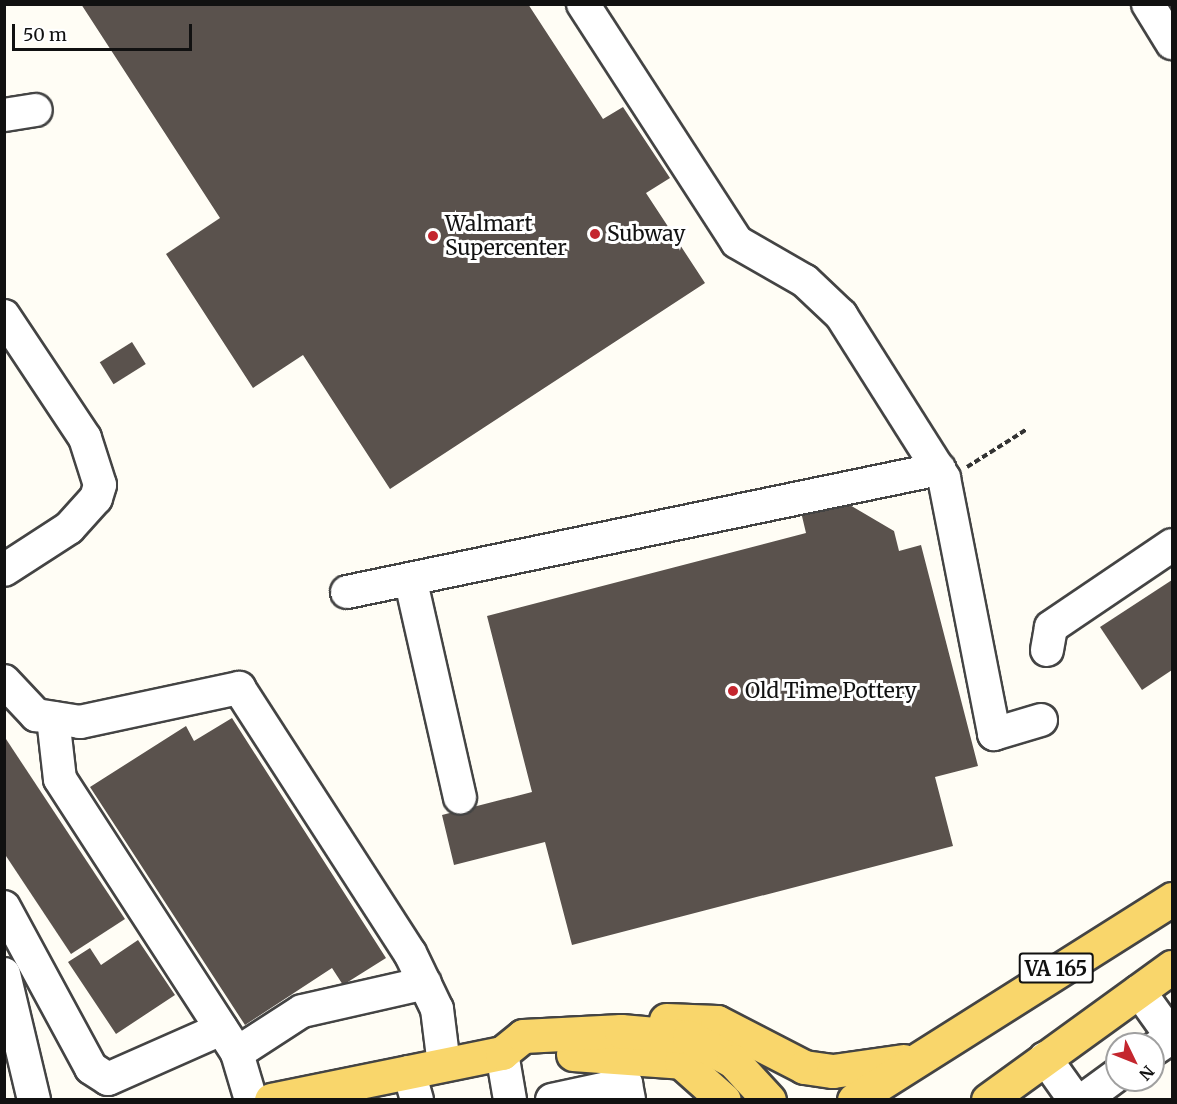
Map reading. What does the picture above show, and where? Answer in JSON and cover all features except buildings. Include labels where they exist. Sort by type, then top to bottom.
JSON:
[{"type":"main road","name":"VA 165","points":[[854,1100],[909,1060],[1173,899]]},
{"type":"main road","name":"VA 165","points":[[988,1100],[1173,967]]},
{"type":"main road","points":[[621,1031],[666,1020],[717,1022],[804,1066],[833,1071],[909,1060]]},
{"type":"main road","points":[[502,1053],[523,1036],[621,1031],[689,1036],[733,1061],[768,1100]]},
{"type":"main road","points":[[269,1099],[413,1086],[444,1065],[502,1053],[616,1054],[681,1062],[724,1100]]},
{"type":"street","points":[[583,4],[737,242],[805,281],[841,315],[942,475],[994,734],[1041,720]]},
{"type":"street","points":[[1148,4],[1173,43]]},
{"type":"street","points":[[4,115],[36,110]]},
{"type":"street","points":[[4,316],[85,438],[98,465],[100,485],[96,498],[69,528],[4,570]]},
{"type":"street","points":[[347,592],[411,582],[942,475]]},
{"type":"street","points":[[1047,650],[1051,627],[1173,545]]},
{"type":"street","points":[[411,582],[460,798]]},
{"type":"street","points":[[4,681],[36,715],[80,722],[240,688],[425,983],[437,1009],[444,1065]]},
{"type":"street","points":[[53,718],[60,779],[269,1099]]},
{"type":"street","points":[[7,916],[52,988],[91,1068],[108,1079],[229,1041],[302,1011],[425,983]]},
{"type":"street","points":[[34,1100],[9,987],[52,988]]},
{"type":"street","points":[[1139,991],[1172,1037]]},
{"type":"street","points":[[502,1053],[510,1100]]},
{"type":"street","points":[[1045,1058],[1075,1100]]},
{"type":"street","points":[[552,1100],[626,1084],[629,1100]]},
{"type":"street","points":[[1083,1100],[1105,1084]]},
{"type":"path","points":[[942,475],[1027,429]]},
{"type":"place","name":"Subway","points":[[595,234]]},
{"type":"place","name":"Walmart Supercenter","points":[[433,236]]},
{"type":"place","name":"Old Time Pottery","points":[[733,691]]}]
